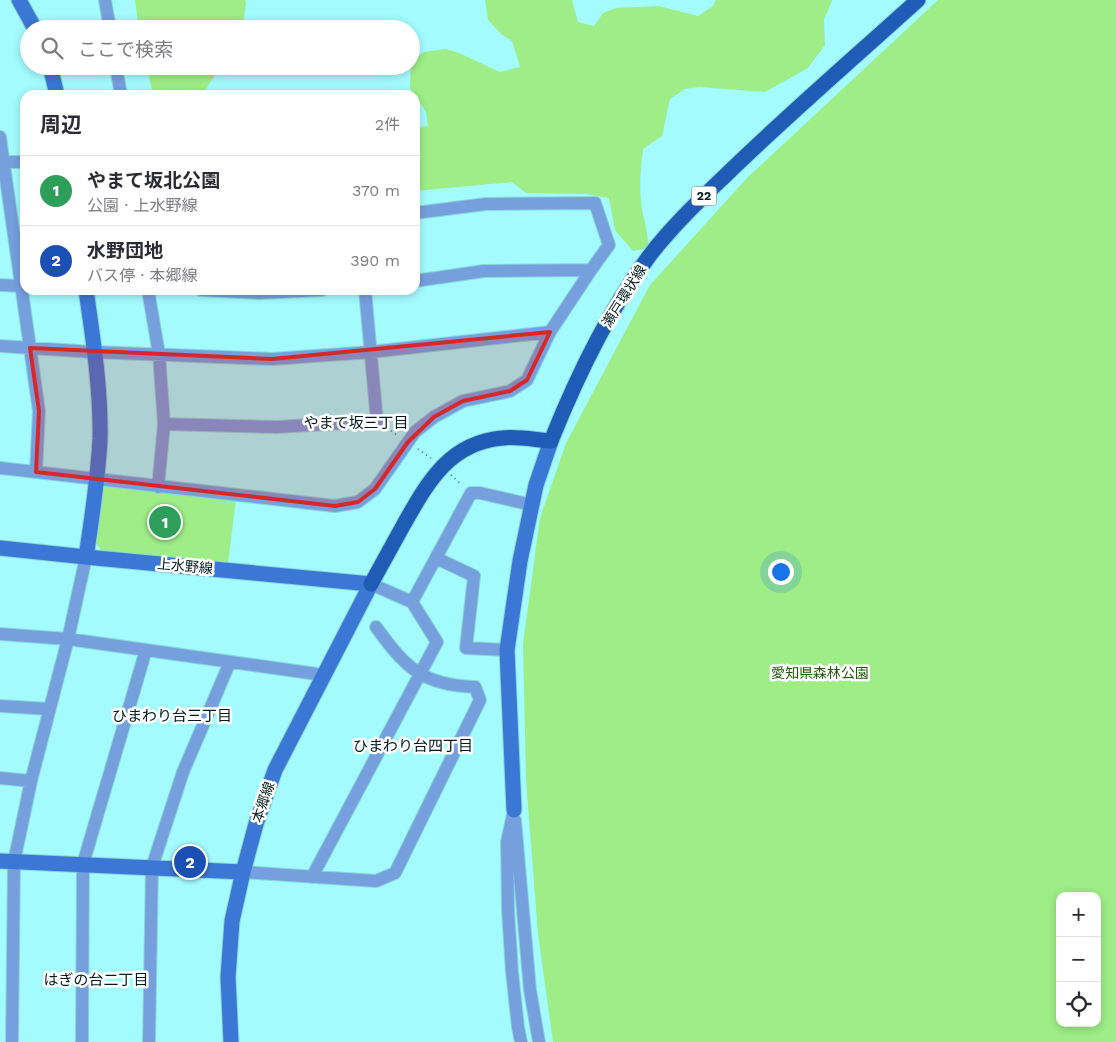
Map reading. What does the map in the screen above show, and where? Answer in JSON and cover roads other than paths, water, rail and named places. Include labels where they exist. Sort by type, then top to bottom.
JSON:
[{"type":"main road","name":"瀬戸環状線","points":[[552,441],[566,404],[604,327],[650,254],[687,213],[764,138],[918,0]]},
{"type":"main road","points":[[371,584],[426,485],[442,466],[456,454],[476,443],[503,437],[552,441]]},
{"type":"street","points":[[19,0],[30,20]]},
{"type":"street","points":[[105,0],[108,20]]},
{"type":"street","points":[[52,75],[56,90]]},
{"type":"street","points":[[118,75],[120,90]]},
{"type":"street","points":[[0,137],[6,225],[20,286],[0,286]]},
{"type":"street","points":[[2,162],[20,162]]},
{"type":"street","points":[[0,468],[336,506],[358,502],[375,489],[415,432],[434,417],[463,401],[510,391],[527,380],[550,332],[609,245],[595,203],[486,204],[420,212]]},
{"type":"street","points":[[420,279],[484,271],[591,270]]},
{"type":"street","points":[[21,295],[38,411],[36,472]]},
{"type":"street","points":[[12,1042],[7,861],[31,781],[68,639],[86,557],[96,480],[100,438],[98,396],[87,295]]},
{"type":"street","points":[[149,295],[159,354],[164,424],[158,486]]},
{"type":"street","points":[[164,424],[277,426],[376,421],[365,295]]},
{"type":"street","points":[[0,346],[94,352],[272,359],[371,352],[550,332]]},
{"type":"street","points":[[539,1042],[530,990],[514,810],[507,650],[520,561],[536,485],[552,441]]},
{"type":"street","points":[[412,602],[471,493],[480,493],[532,505]]},
{"type":"street","name":"上水野線","points":[[0,548],[371,584]]},
{"type":"street","points":[[436,558],[474,576],[466,648],[507,650]]},
{"type":"street","points":[[312,878],[437,642],[412,602],[371,584]]},
{"type":"street","name":"本郷線","points":[[231,1042],[228,977],[232,921],[256,824],[274,770],[371,584]]},
{"type":"street","points":[[7,861],[152,867],[376,881],[395,873],[480,700],[475,687],[452,686],[420,675],[396,655],[376,627]]},
{"type":"street","points":[[0,634],[68,639],[324,675]]},
{"type":"street","points":[[82,1042],[83,864],[146,650]]},
{"type":"street","points":[[149,1042],[152,867],[183,772],[230,662]]},
{"type":"street","points":[[0,706],[49,709]]},
{"type":"street","points":[[0,778],[31,781]]},
{"type":"street","points":[[514,810],[507,842],[508,910],[512,972],[518,1027],[522,1042]]},
{"type":"place","name":"やまて坂北公園","points":[[165,522]]},
{"type":"place","name":"水野団地","points":[[190,862]]},
{"type":"district","name":"やまて坂三丁目","points":[[356,423]]},
{"type":"district","name":"ひまわり台三丁目","points":[[172,716]]},
{"type":"district","name":"ひまわり台四丁目","points":[[413,746]]},
{"type":"district","name":"はぎの台二丁目","points":[[96,980]]},
{"type":"park label","name":"愛知県森林公園","points":[[820,673]]}]
